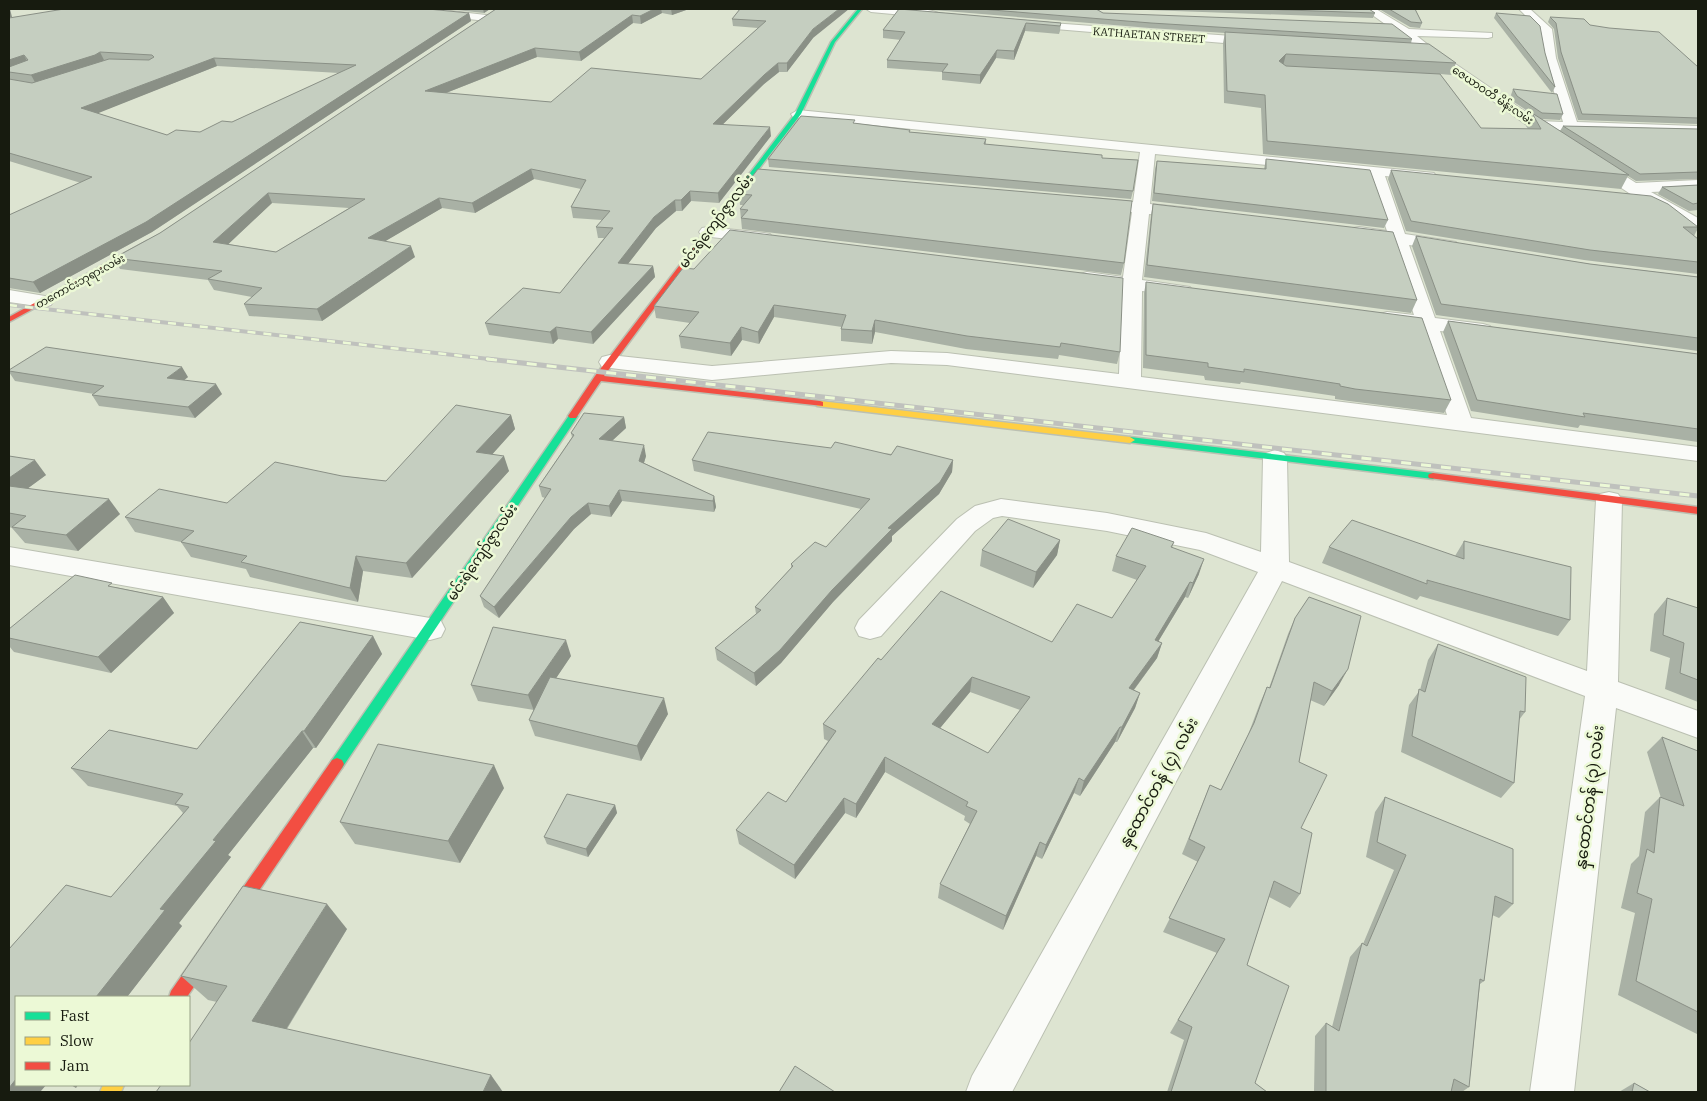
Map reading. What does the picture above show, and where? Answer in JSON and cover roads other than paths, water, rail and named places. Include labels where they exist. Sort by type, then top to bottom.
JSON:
[{"type":"street","points":[[406,9],[490,15]]},
{"type":"street","name":"မင်းရဲကျော်ဇွာလမ်း","points":[[178,996],[430,629],[604,370],[798,114],[833,42],[860,9]]},
{"type":"street","points":[[871,9],[946,16]]},
{"type":"street","name":"ဇေယာဝတီ မိန်းလမ်း","points":[[1369,9],[1406,32],[1428,51],[1536,125],[1627,192]]},
{"type":"street","points":[[1524,9],[1546,29],[1550,58],[1571,124]]},
{"type":"street","points":[[470,29],[490,15]]},
{"type":"street","name":"KATHAETAN STREET","points":[[1013,23],[1273,43]]},
{"type":"street","points":[[1373,24],[1392,24]]},
{"type":"street","points":[[1406,32],[1488,35]]},
{"type":"street","points":[[1409,50],[1428,51]]},
{"type":"street","points":[[1445,81],[1473,82]]},
{"type":"street","points":[[798,114],[1444,178]]},
{"type":"street","points":[[1536,125],[1571,124],[1619,129],[1698,130]]},
{"type":"street","points":[[1130,382],[1132,284],[1148,148]]},
{"type":"street","points":[[1375,171],[1462,425]]},
{"type":"street","points":[[753,172],[773,174]]},
{"type":"street","points":[[1627,192],[1698,185]]},
{"type":"street","points":[[1627,192],[1650,199],[1698,226]]},
{"type":"street","points":[[1072,202],[1208,215]]},
{"type":"street","points":[[1341,230],[1465,248]]},
{"type":"street","points":[[708,232],[786,241]]},
{"type":"street","name":"တကောင်းဘုရားလမ်း","points":[[9,320],[159,238]]},
{"type":"street","points":[[1073,276],[1201,294]]},
{"type":"street","points":[[9,296],[44,300]]},
{"type":"street","points":[[1369,315],[1504,333]]},
{"type":"street","points":[[604,370],[712,374],[891,357],[947,359],[1698,454]]},
{"type":"street","points":[[604,370],[1275,458],[1461,479],[1698,511]]},
{"type":"street","name":"နှထောင်တန် (၄) လမ်း","points":[[988,1092],[1275,567],[1275,458]]},
{"type":"street","name":"နှထောင်တန် (၃) လမ်း","points":[[1552,1092],[1602,688],[1609,500]]},
{"type":"street","points":[[870,628],[966,525],[984,512],[1001,507],[1107,522],[1206,542],[1698,725]]},
{"type":"street","points":[[9,556],[430,629]]},
{"type":"railway","points":[[9,305],[498,360]]},
{"type":"railway","points":[[487,359],[1698,496]]}]
